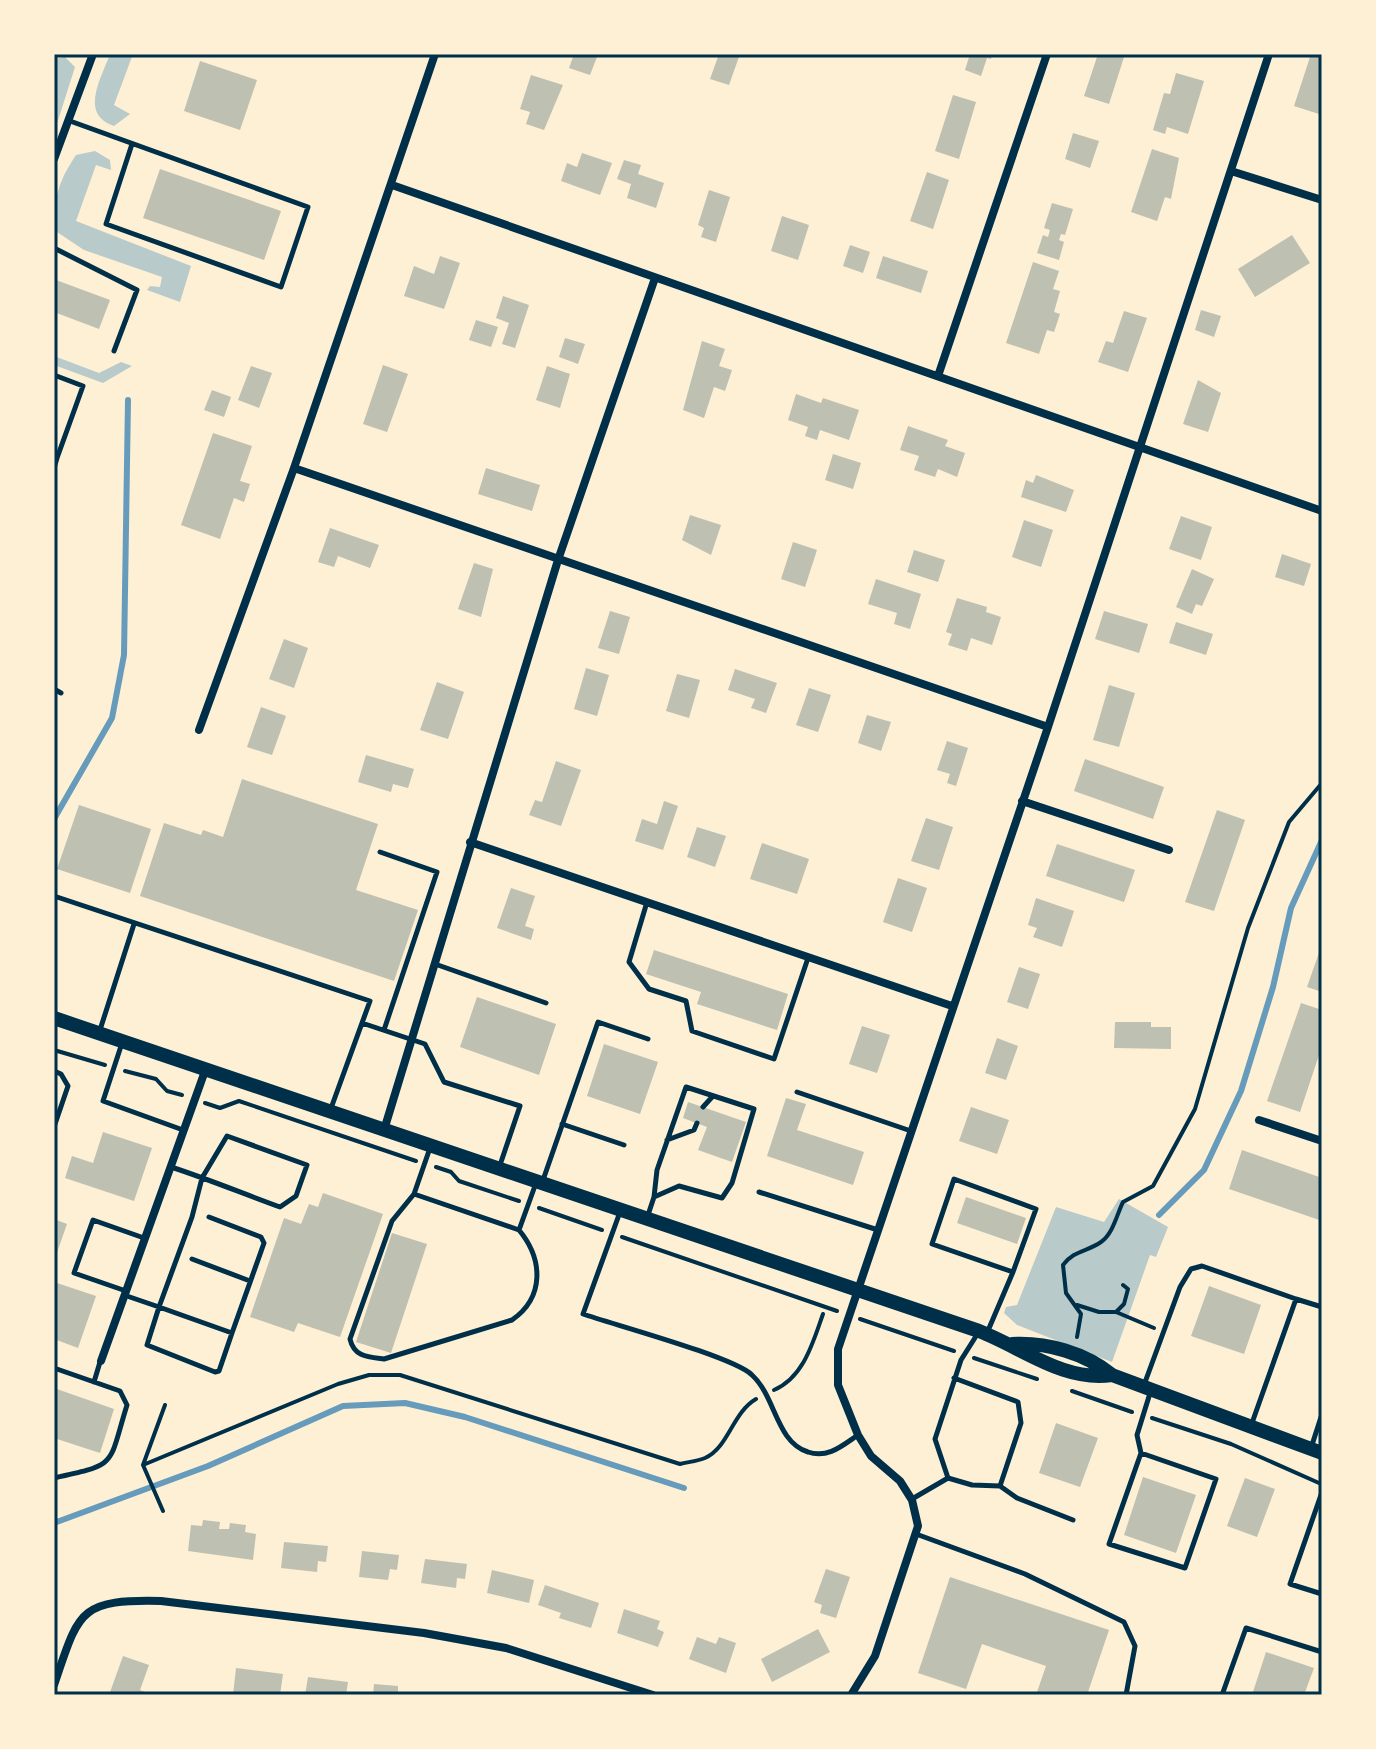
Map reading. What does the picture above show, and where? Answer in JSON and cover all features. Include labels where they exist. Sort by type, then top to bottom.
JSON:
[{"type":"main road","points":[[54,1018],[983,1333],[1012,1344],[1039,1361],[1090,1378],[1112,1375],[1316,1451]]},
{"type":"street","points":[[54,159],[93,54]]},
{"type":"street","points":[[199,730],[294,468],[435,54]]},
{"type":"street","points":[[938,376],[1047,54]]},
{"type":"street","points":[[851,1695],[875,1656],[918,1526],[912,1500],[900,1481],[871,1456],[858,1435],[838,1385],[838,1349],[1048,727],[1269,54]]},
{"type":"street","points":[[1231,171],[1322,200]]},
{"type":"street","points":[[392,185],[1322,511]]},
{"type":"street","points":[[384,1130],[558,560],[655,278]]},
{"type":"street","points":[[294,468],[1048,727]]},
{"type":"street","points":[[1022,801],[1169,850]]},
{"type":"street","points":[[470,842],[952,1006]]},
{"type":"street","points":[[101,1361],[205,1071]]},
{"type":"street","points":[[1259,1120],[1318,1139]]},
{"type":"street","points":[[54,1685],[79,1622],[91,1610],[118,1600],[161,1601],[424,1633],[506,1648],[653,1695]]},
{"type":"lane","points":[[70,121],[308,207],[281,287],[106,224],[132,144]]},
{"type":"lane","points":[[54,248],[137,290],[114,351]]},
{"type":"lane","points":[[54,375],[83,386],[54,468]]},
{"type":"lane","points":[[54,689],[61,693]]},
{"type":"lane","points":[[380,852],[437,872],[384,1030]]},
{"type":"lane","points":[[57,897],[370,1001],[330,1112]]},
{"type":"lane","points":[[647,902],[629,962],[649,989],[686,1001],[692,1031],[774,1059],[808,957]]},
{"type":"lane","points":[[99,1034],[134,924]]},
{"type":"lane","points":[[434,964],[546,1003]]},
{"type":"lane","points":[[519,1230],[562,1124],[598,1022],[648,1039]]},
{"type":"lane","points":[[362,1023],[425,1044],[444,1082],[520,1106],[498,1169]]},
{"type":"lane","points":[[122,1042],[103,1101],[184,1130]]},
{"type":"lane","points":[[54,1071],[61,1074],[68,1086],[54,1127]]},
{"type":"lane","points":[[646,1220],[654,1197],[657,1170],[686,1087],[754,1109],[732,1183],[722,1198],[679,1186],[654,1197]]},
{"type":"lane","points":[[797,1092],[911,1131]]},
{"type":"lane","points":[[703,1107],[713,1096]]},
{"type":"lane","points":[[667,1140],[694,1130],[697,1123]]},
{"type":"lane","points":[[562,1124],[624,1145]]},
{"type":"lane","points":[[171,1167],[202,1178],[280,1207],[296,1196],[307,1165],[227,1136],[202,1178],[148,1348],[219,1371],[264,1243],[261,1237],[209,1217]]},
{"type":"lane","points":[[414,1194],[519,1230],[535,1254],[538,1273],[529,1305],[512,1320],[384,1359],[364,1357],[352,1347],[350,1339],[392,1221],[414,1194],[430,1146]]},
{"type":"lane","points":[[948,1478],[935,1439],[954,1378],[965,1354],[983,1333],[1013,1272],[1036,1209],[954,1179],[932,1244],[1013,1272]]},
{"type":"lane","points":[[759,1192],[878,1230]]},
{"type":"lane","points":[[621,1211],[583,1314],[744,1369],[768,1393],[778,1423],[792,1442],[805,1452],[833,1451],[858,1435]]},
{"type":"lane","points":[[145,1238],[93,1220],[74,1273],[232,1333]]},
{"type":"lane","points":[[192,1259],[250,1281]]},
{"type":"lane","points":[[1141,1453],[1216,1479],[1185,1568],[1109,1544],[1141,1453],[1137,1435],[1147,1388],[1180,1287],[1191,1269],[1202,1266],[1322,1307]]},
{"type":"lane","points":[[1252,1425],[1296,1299]]},
{"type":"lane","points":[[94,1382],[101,1361]]},
{"type":"lane","points":[[54,1368],[125,1396],[127,1405],[112,1455],[99,1469],[54,1478]]},
{"type":"lane","points":[[954,1378],[1018,1402],[1021,1423],[1000,1486]]},
{"type":"lane","points":[[1316,1451],[1322,1414]]},
{"type":"lane","points":[[912,1500],[948,1478],[972,1485],[1000,1486],[1017,1498],[1073,1520]]},
{"type":"lane","points":[[1322,1492],[1290,1584],[1322,1594]]},
{"type":"lane","points":[[916,1534],[1025,1574],[1124,1622],[1135,1646],[1126,1695]]},
{"type":"lane","points":[[1222,1695],[1246,1628],[1322,1652]]},
{"type":"path","points":[[1075,1342],[1081,1314],[1066,1293],[1063,1265],[1071,1254],[1101,1242],[1109,1234],[1123,1202],[1153,1186],[1184,1133],[1195,1109],[1248,928],[1289,822],[1322,783]]},
{"type":"path","points":[[54,1050],[102,1064]]},
{"type":"path","points":[[127,1071],[156,1079],[167,1091],[220,1108],[239,1101],[451,1172],[459,1181],[1044,1382]]},
{"type":"path","points":[[1116,1312],[1127,1297],[1128,1289],[1123,1285]]},
{"type":"path","points":[[1077,1305],[1099,1312],[1116,1312],[1125,1319],[1164,1331]]},
{"type":"path","points":[[143,1465],[338,1384],[369,1375],[400,1375],[680,1464]]},
{"type":"path","points":[[1058,1386],[1231,1444],[1322,1484]]},
{"type":"path","points":[[163,1511],[143,1465],[165,1405]]},
{"type":"shaded area","points":[[110,54],[133,54],[114,105],[130,114],[114,126],[103,120],[95,105],[98,85]]},
{"type":"shaded area","points":[[65,57],[75,67],[54,133],[54,59]]},
{"type":"shaded area","points":[[95,151],[110,160],[111,170],[96,165],[76,221],[191,266],[180,302],[147,290],[150,286],[160,287],[162,277],[84,250],[54,230],[56,199],[65,174],[76,155]]},
{"type":"shaded area","points":[[54,356],[99,373],[121,362],[132,366],[103,383],[54,365]]},
{"type":"shaded area","points":[[1119,1199],[1168,1227],[1156,1257],[1150,1255],[1112,1362],[1017,1325],[1004,1313],[1006,1307],[1017,1305],[1056,1207],[1104,1222]]},
{"type":"building","points":[[574,54],[597,57],[590,75],[569,68]]},
{"type":"building","points":[[719,54],[740,54],[729,85],[710,79]]},
{"type":"building","points":[[970,54],[992,54],[991,59],[987,58],[981,76],[965,70]]},
{"type":"building","points":[[1098,54],[1125,54],[1109,104],[1084,96]]},
{"type":"building","points":[[1311,54],[1322,54],[1322,115],[1294,106]]},
{"type":"building","points":[[200,61],[257,80],[240,130],[184,111]]},
{"type":"building","points":[[1176,73],[1204,81],[1188,134],[1167,127],[1165,134],[1153,130],[1164,93],[1170,94]]},
{"type":"building","points":[[531,75],[563,85],[544,130],[526,124],[530,112],[520,109]]},
{"type":"building","points":[[953,95],[976,102],[959,159],[935,151]]},
{"type":"building","points":[[1073,133],[1099,141],[1090,168],[1065,159]]},
{"type":"building","points":[[1152,149],[1179,158],[1171,199],[1165,197],[1157,221],[1131,212]]},
{"type":"building","points":[[582,153],[612,163],[600,195],[561,181],[567,163],[577,167]]},
{"type":"building","points":[[624,160],[641,165],[638,174],[664,183],[656,208],[627,198],[631,184],[617,179]]},
{"type":"building","points":[[160,169],[281,211],[264,260],[143,218]]},
{"type":"building","points":[[927,172],[949,180],[933,229],[910,221]]},
{"type":"building","points":[[709,190],[730,197],[716,242],[701,237],[704,228],[698,225]]},
{"type":"building","points":[[1052,203],[1073,209],[1065,235],[1061,234],[1059,240],[1064,242],[1059,260],[1037,253],[1043,235],[1048,237],[1050,230],[1044,228]]},
{"type":"building","points":[[782,216],[809,225],[798,260],[771,251]]},
{"type":"building","points":[[1292,235],[1310,263],[1255,297],[1238,269]]},
{"type":"building","points":[[850,245],[870,252],[863,273],[843,266]]},
{"type":"building","points":[[440,256],[460,263],[444,309],[404,296],[414,266],[434,274]]},
{"type":"building","points":[[883,256],[928,271],[921,293],[876,278]]},
{"type":"building","points":[[1033,262],[1059,271],[1053,289],[1060,291],[1054,312],[1060,314],[1054,332],[1047,330],[1039,354],[1006,343]]},
{"type":"building","points":[[56,280],[110,300],[99,329],[54,312]]},
{"type":"building","points":[[503,296],[529,305],[515,348],[502,344],[509,323],[496,318]]},
{"type":"building","points":[[1201,310],[1221,316],[1214,337],[1195,330]]},
{"type":"building","points":[[1124,311],[1147,318],[1128,372],[1098,362],[1106,341],[1113,343]]},
{"type":"building","points":[[476,320],[498,327],[491,347],[469,340]]},
{"type":"building","points":[[565,338],[585,344],[578,364],[559,357]]},
{"type":"building","points":[[702,341],[725,349],[719,366],[732,370],[725,391],[714,387],[704,418],[683,410]]},
{"type":"building","points":[[383,365],[408,374],[387,432],[363,424]]},
{"type":"building","points":[[251,366],[272,373],[259,408],[238,400]]},
{"type":"building","points":[[547,366],[570,374],[560,408],[536,400]]},
{"type":"building","points":[[1198,380],[1221,393],[1208,432],[1183,424]]},
{"type":"building","points":[[212,390],[231,397],[224,417],[204,410]]},
{"type":"building","points":[[796,394],[821,403],[823,398],[859,410],[849,440],[820,430],[817,440],[805,436],[808,427],[788,420]]},
{"type":"building","points":[[908,426],[948,440],[945,446],[965,453],[957,477],[938,469],[935,477],[914,470],[919,456],[900,450]]},
{"type":"building","points":[[213,433],[252,446],[240,481],[250,484],[244,502],[234,498],[220,539],[181,525]]},
{"type":"building","points":[[833,454],[861,463],[853,489],[825,480]]},
{"type":"building","points":[[486,468],[540,485],[532,511],[478,494]]},
{"type":"building","points":[[1036,475],[1074,490],[1066,512],[1021,497],[1026,480],[1033,483]]},
{"type":"building","points":[[690,515],[721,525],[711,555],[682,540]]},
{"type":"building","points":[[1181,516],[1212,527],[1201,560],[1169,549]]},
{"type":"building","points":[[1024,520],[1053,530],[1041,567],[1012,557]]},
{"type":"building","points":[[330,528],[379,545],[370,568],[338,556],[334,567],[318,562]]},
{"type":"building","points":[[793,542],[817,550],[805,587],[781,579]]},
{"type":"building","points":[[914,550],[945,560],[938,582],[907,572]]},
{"type":"building","points":[[1282,554],[1311,564],[1304,586],[1275,577]]},
{"type":"building","points":[[474,563],[493,569],[481,617],[458,609]]},
{"type":"building","points":[[1192,569],[1214,579],[1202,606],[1196,604],[1192,614],[1176,607]]},
{"type":"building","points":[[876,579],[921,594],[910,629],[894,624],[897,613],[868,604]]},
{"type":"building","points":[[957,598],[987,607],[986,612],[1001,617],[992,645],[971,638],[967,651],[948,645],[952,634],[946,632]]},
{"type":"building","points":[[610,611],[630,617],[619,654],[598,648]]},
{"type":"building","points":[[1104,611],[1148,624],[1139,653],[1095,639]]},
{"type":"building","points":[[1176,622],[1213,634],[1206,655],[1169,643]]},
{"type":"building","points":[[284,639],[308,648],[294,688],[269,679]]},
{"type":"building","points":[[586,668],[609,675],[597,716],[574,709]]},
{"type":"building","points":[[735,669],[777,683],[766,713],[751,708],[755,699],[728,690]]},
{"type":"building","points":[[677,674],[700,680],[689,718],[666,711]]},
{"type":"building","points":[[437,682],[464,692],[448,739],[420,730]]},
{"type":"building","points":[[1109,685],[1135,693],[1119,747],[1093,740]]},
{"type":"building","points":[[809,688],[831,695],[818,732],[796,725]]},
{"type":"building","points":[[261,707],[286,716],[272,755],[247,747]]},
{"type":"building","points":[[867,715],[891,722],[881,751],[858,743]]},
{"type":"building","points":[[947,741],[968,748],[956,786],[947,783],[950,774],[937,770]]},
{"type":"building","points":[[366,755],[414,769],[408,788],[393,784],[391,792],[358,782]]},
{"type":"building","points":[[1085,759],[1164,787],[1153,819],[1074,791]]},
{"type":"building","points":[[556,761],[581,770],[561,826],[529,815],[535,800],[542,802]]},
{"type":"building","points":[[242,779],[378,824],[356,890],[418,910],[394,981],[140,896],[164,823],[201,835],[203,830],[223,837]]},
{"type":"building","points":[[664,801],[678,806],[663,850],[635,841],[642,819],[657,824]]},
{"type":"building","points":[[79,805],[151,829],[130,893],[57,869]]},
{"type":"building","points":[[1217,810],[1245,820],[1214,911],[1185,902]]},
{"type":"building","points":[[926,818],[953,827],[939,870],[911,861]]},
{"type":"building","points":[[697,827],[726,836],[715,867],[687,857]]},
{"type":"building","points":[[762,843],[809,859],[797,894],[750,879]]},
{"type":"building","points":[[1057,844],[1135,870],[1124,902],[1046,876]]},
{"type":"building","points":[[898,878],[927,888],[912,932],[883,922]]},
{"type":"building","points":[[511,888],[535,896],[525,926],[534,929],[531,940],[497,928]]},
{"type":"building","points":[[1036,898],[1074,911],[1062,947],[1033,937],[1037,928],[1028,925]]},
{"type":"building","points":[[1322,944],[1322,992],[1307,987]]},
{"type":"building","points":[[654,950],[788,994],[777,1030],[697,1004],[701,992],[646,974]]},
{"type":"building","points":[[1019,967],[1040,974],[1028,1009],[1007,1002]]},
{"type":"building","points":[[477,997],[556,1024],[539,1075],[460,1047]]},
{"type":"building","points":[[1301,1003],[1322,1010],[1322,1046],[1300,1112],[1267,1101]]},
{"type":"building","points":[[1115,1022],[1151,1022],[1151,1027],[1171,1027],[1171,1049],[1114,1048]]},
{"type":"building","points":[[862,1026],[890,1035],[877,1073],[849,1064]]},
{"type":"building","points":[[997,1038],[1018,1046],[1006,1080],[985,1073]]},
{"type":"building","points":[[604,1044],[658,1062],[640,1114],[587,1096]]},
{"type":"building","points":[[786,1098],[806,1104],[797,1130],[864,1152],[853,1185],[767,1156]]},
{"type":"building","points":[[688,1102],[746,1122],[732,1162],[698,1150],[707,1127],[683,1118]]},
{"type":"building","points":[[971,1107],[1009,1120],[997,1154],[959,1141]]},
{"type":"building","points":[[103,1132],[152,1148],[134,1201],[65,1178],[72,1156],[93,1163]]},
{"type":"building","points":[[1242,1150],[1322,1178],[1322,1221],[1229,1189]]},
{"type":"building","points":[[323,1193],[383,1214],[340,1337],[298,1323],[294,1332],[250,1317],[284,1218],[301,1224],[309,1204],[318,1207]]},
{"type":"building","points":[[966,1197],[1026,1218],[1017,1244],[957,1223]]},
{"type":"building","points":[[54,1219],[67,1224],[54,1261]]},
{"type":"building","points":[[392,1233],[427,1244],[391,1353],[356,1342]]},
{"type":"building","points":[[54,1282],[96,1296],[78,1348],[54,1339]]},
{"type":"building","points":[[1209,1286],[1261,1305],[1244,1354],[1191,1336]]},
{"type":"building","points":[[54,1388],[114,1409],[100,1453],[54,1438]]},
{"type":"building","points":[[1056,1423],[1098,1438],[1080,1487],[1039,1473]]},
{"type":"building","points":[[1143,1477],[1196,1495],[1176,1553],[1124,1535]]},
{"type":"building","points":[[1245,1478],[1275,1489],[1257,1537],[1227,1526]]},
{"type":"building","points":[[203,1520],[220,1522],[219,1529],[229,1529],[230,1523],[246,1525],[245,1532],[256,1534],[253,1560],[188,1551],[191,1525],[202,1526]]},
{"type":"building","points":[[284,1542],[328,1546],[326,1562],[318,1561],[317,1572],[281,1568]]},
{"type":"building","points":[[362,1551],[399,1555],[397,1570],[390,1569],[388,1580],[359,1577]]},
{"type":"building","points":[[425,1559],[467,1564],[465,1579],[457,1578],[456,1588],[421,1583]]},
{"type":"building","points":[[826,1569],[850,1577],[836,1618],[820,1613],[822,1605],[814,1602]]},
{"type":"building","points":[[492,1570],[534,1580],[529,1603],[487,1593]]},
{"type":"building","points":[[950,1577],[1109,1630],[1087,1695],[1036,1695],[1046,1666],[982,1644],[966,1689],[918,1673]]},
{"type":"building","points":[[545,1585],[599,1603],[591,1628],[559,1618],[561,1613],[538,1605]]},
{"type":"building","points":[[624,1609],[660,1621],[657,1629],[664,1632],[658,1647],[617,1633]]},
{"type":"building","points":[[818,1629],[830,1652],[772,1682],[761,1659]]},
{"type":"building","points":[[697,1637],[716,1644],[719,1637],[736,1643],[726,1673],[689,1659]]},
{"type":"building","points":[[1266,1652],[1314,1668],[1304,1695],[1252,1695]]},
{"type":"building","points":[[123,1656],[149,1665],[140,1690],[152,1695],[109,1695]]},
{"type":"building","points":[[236,1668],[283,1674],[280,1695],[233,1695]]},
{"type":"building","points":[[308,1677],[348,1682],[346,1695],[305,1695]]},
{"type":"building","points":[[374,1684],[398,1686],[398,1695],[373,1695]]},
{"type":"waterway","points":[[54,819],[112,718],[124,655],[128,400]]},
{"type":"waterway","points":[[1159,1215],[1204,1170],[1241,1091],[1273,987],[1291,908],[1322,840]]},
{"type":"waterway","points":[[54,1523],[208,1466],[343,1406],[405,1403],[465,1417],[684,1488]]}]
